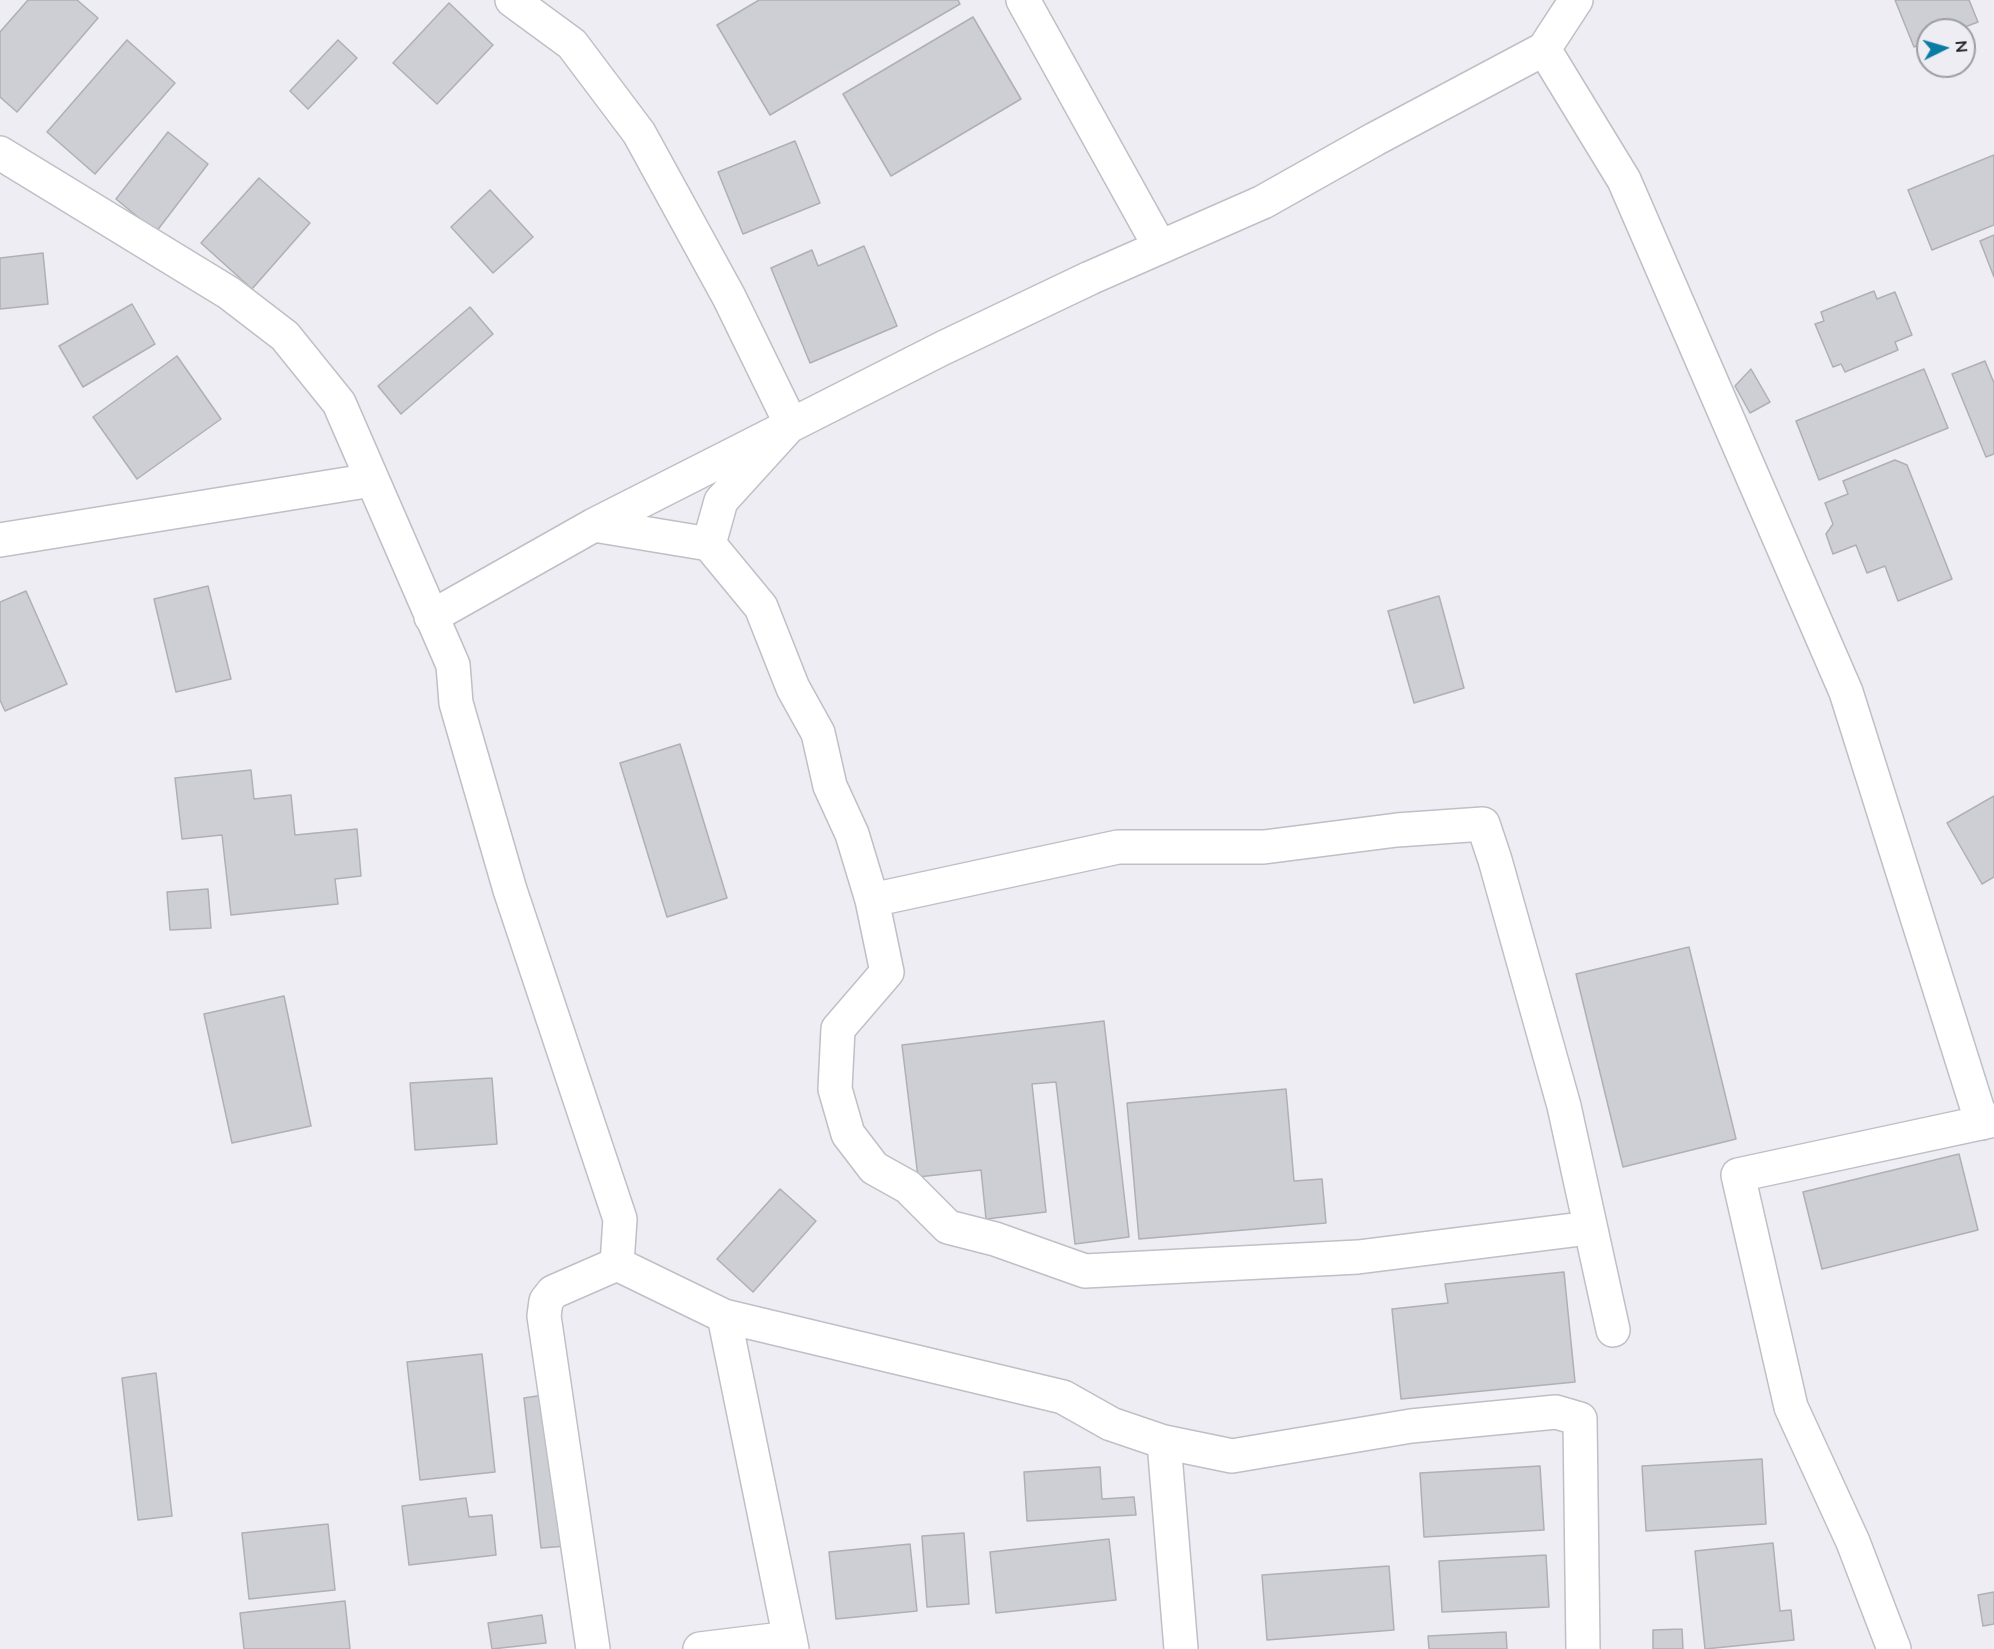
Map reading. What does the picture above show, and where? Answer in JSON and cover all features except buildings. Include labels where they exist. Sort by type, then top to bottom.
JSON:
[{"type":"street","points":[[1023,0],[1161,247]]},
{"type":"street","points":[[431,617],[594,525],[943,348],[1263,202],[1374,139],[1544,49],[1576,0]]},
{"type":"street","points":[[524,4],[572,44],[639,133],[729,297],[791,424]]},
{"type":"street","points":[[1544,49],[1624,180],[1846,692],[1988,1122],[1738,1175],[1791,1407],[1853,1542],[1894,1649]]},
{"type":"street","points":[[0,153],[229,293],[285,336],[339,404],[453,665],[456,703],[510,890],[620,1219],[617,1264]]},
{"type":"street","points":[[709,544],[721,501],[791,424]]},
{"type":"street","points":[[0,540],[372,480]]},
{"type":"street","points":[[594,525],[709,544],[761,607],[793,688],[818,733],[830,786],[852,834],[872,900],[887,972],[838,1029],[835,1089],[848,1134],[874,1168],[908,1187],[948,1227],[994,1239],[1085,1271],[1358,1257],[1589,1228]]},
{"type":"street","points":[[872,900],[1118,847],[1264,847],[1397,830],[1483,824],[1496,860],[1564,1106],[1613,1330]]},
{"type":"street","points":[[593,1649],[544,1316],[546,1300],[553,1292],[617,1264],[723,1316],[1063,1397],[1111,1424],[1164,1442],[1232,1456],[1412,1426],[1556,1412],[1580,1419],[1583,1649]]},
{"type":"street","points":[[700,1649],[791,1643],[723,1316]]},
{"type":"street","points":[[1164,1442],[1181,1649]]}]
